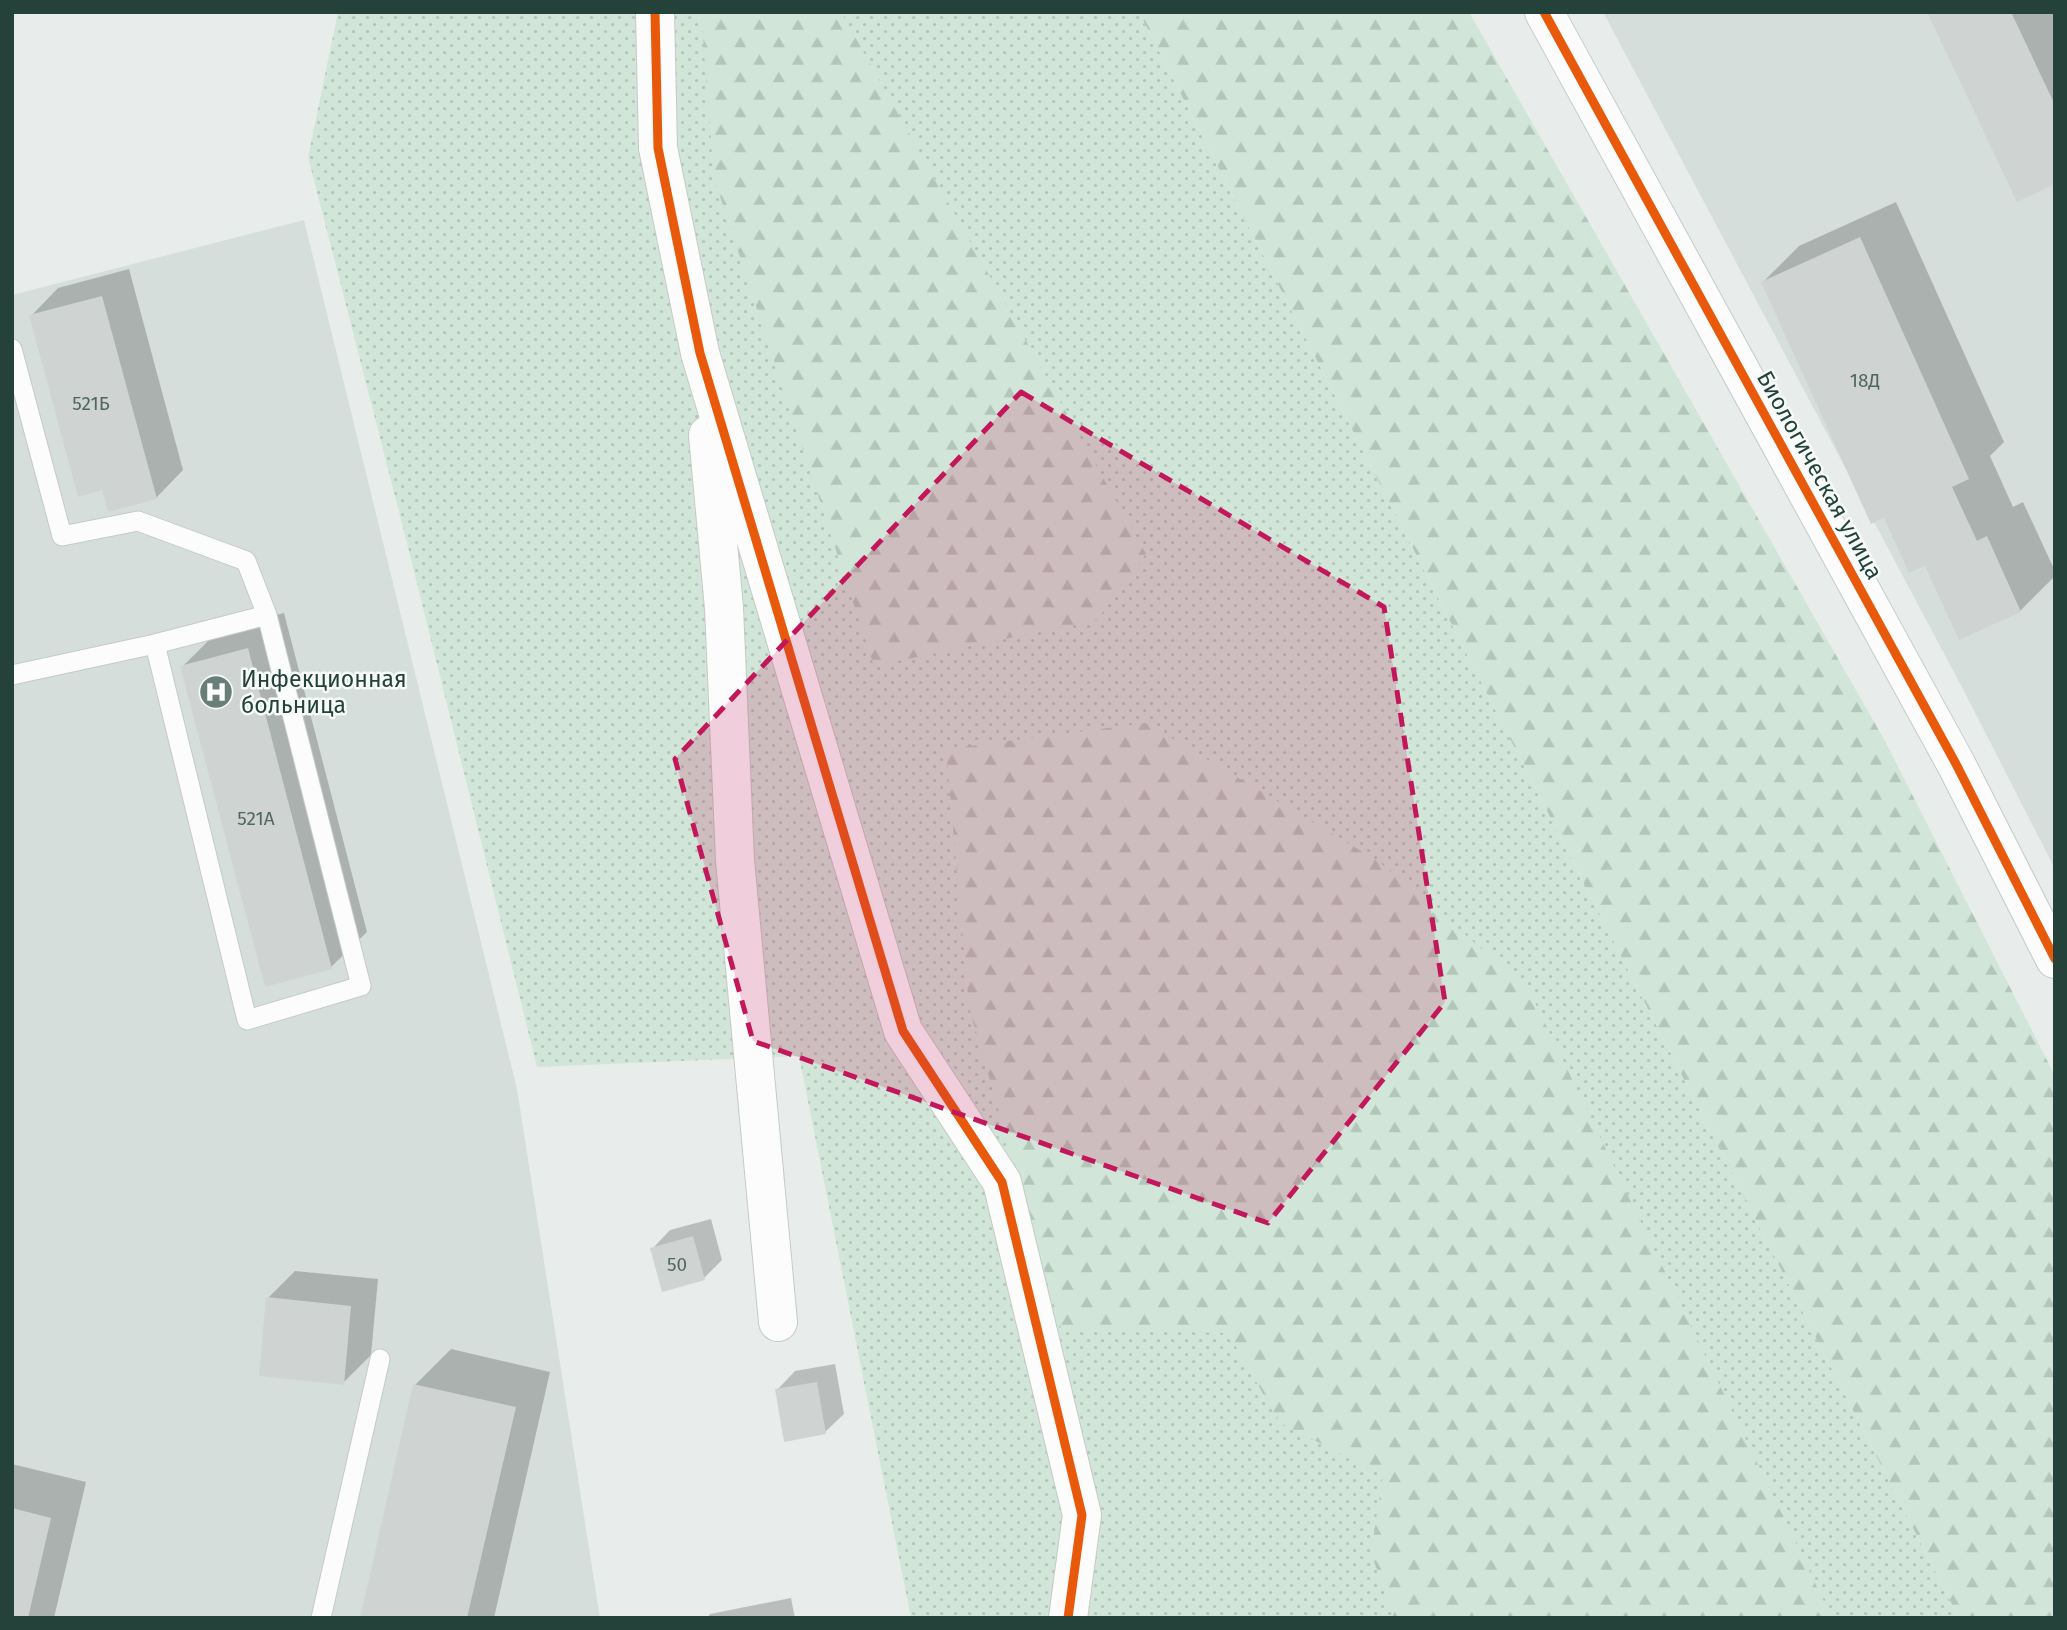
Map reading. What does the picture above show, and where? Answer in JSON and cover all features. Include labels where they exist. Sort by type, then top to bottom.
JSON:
[{"type":"street","points":[[655,12],[658,148],[700,353],[903,1031],[1002,1182],[1082,1515],[1068,1618]]},
{"type":"street","name":"Биологическая улица","points":[[1545,12],[1956,764],[2055,959]]},
{"type":"street","points":[[700,353],[724,608],[735,860],[778,1322]]},
{"type":"lane","points":[[12,349],[62,536],[138,521],[246,561],[267,615],[362,986],[247,1020],[155,644]]},
{"type":"lane","points":[[12,675],[155,644],[267,615]]},
{"type":"lane","points":[[321,1618],[380,1359]]},
{"type":"highlighted area","points":[[1021,392],[1384,607],[1445,1002],[1268,1223],[753,1041],[675,759]]},
{"type":"shaded area","points":[[1603,12],[2055,12],[2055,869],[1965,693]]},
{"type":"shaded area","name":"Инфекционная больница","points":[[304,220],[517,1089],[600,1618],[12,1618],[12,295]]},
{"type":"green space","points":[[338,12],[1139,12],[1959,1618],[911,1618],[799,1056],[537,1067],[308,157]]},
{"type":"green space","points":[[701,12],[841,12],[1146,554],[1097,620],[874,666],[714,178]]},
{"type":"green space","points":[[1139,12],[1469,12],[1885,741],[2055,1076],[2055,1618],[1959,1618]]},
{"type":"green space","points":[[1146,723],[1378,861],[1528,988],[1832,1618],[1394,1618],[1371,1553],[1383,1475],[1280,1423],[1228,1333],[1061,1329],[969,1007],[946,749]]},
{"type":"building","points":[[1927,12],[2011,12],[2055,105],[2055,184],[2017,202]]},
{"type":"building","points":[[1860,237],[1969,479],[1952,487],[1977,541],[1987,536],[2021,612],[1959,640],[1925,566],[1909,573],[1884,518],[1871,524],[1761,282]]},
{"type":"building","points":[[102,296],[157,499],[108,512],[102,490],[78,497],[29,315]]},
{"type":"building","points":[[248,648],[332,969],[265,987],[180,666]]},
{"type":"building","points":[[693,1236],[705,1280],[662,1292],[650,1248]]},
{"type":"building","points":[[266,1297],[351,1306],[344,1385],[259,1376]]},
{"type":"building","points":[[817,1382],[826,1434],[784,1442],[775,1389]]},
{"type":"building","points":[[413,1384],[516,1407],[467,1618],[360,1618]]},
{"type":"building","points":[[12,1508],[51,1518],[28,1618],[12,1618]]},
{"type":"cycle path","points":[[655,12],[658,148],[700,353],[903,1031],[1002,1182],[1082,1515],[1068,1618]]},
{"type":"cycle path","points":[[1544,12],[1956,764],[2055,959]]},
{"type":"place","name":"Инфекционная больница","points":[[216,692]]}]
